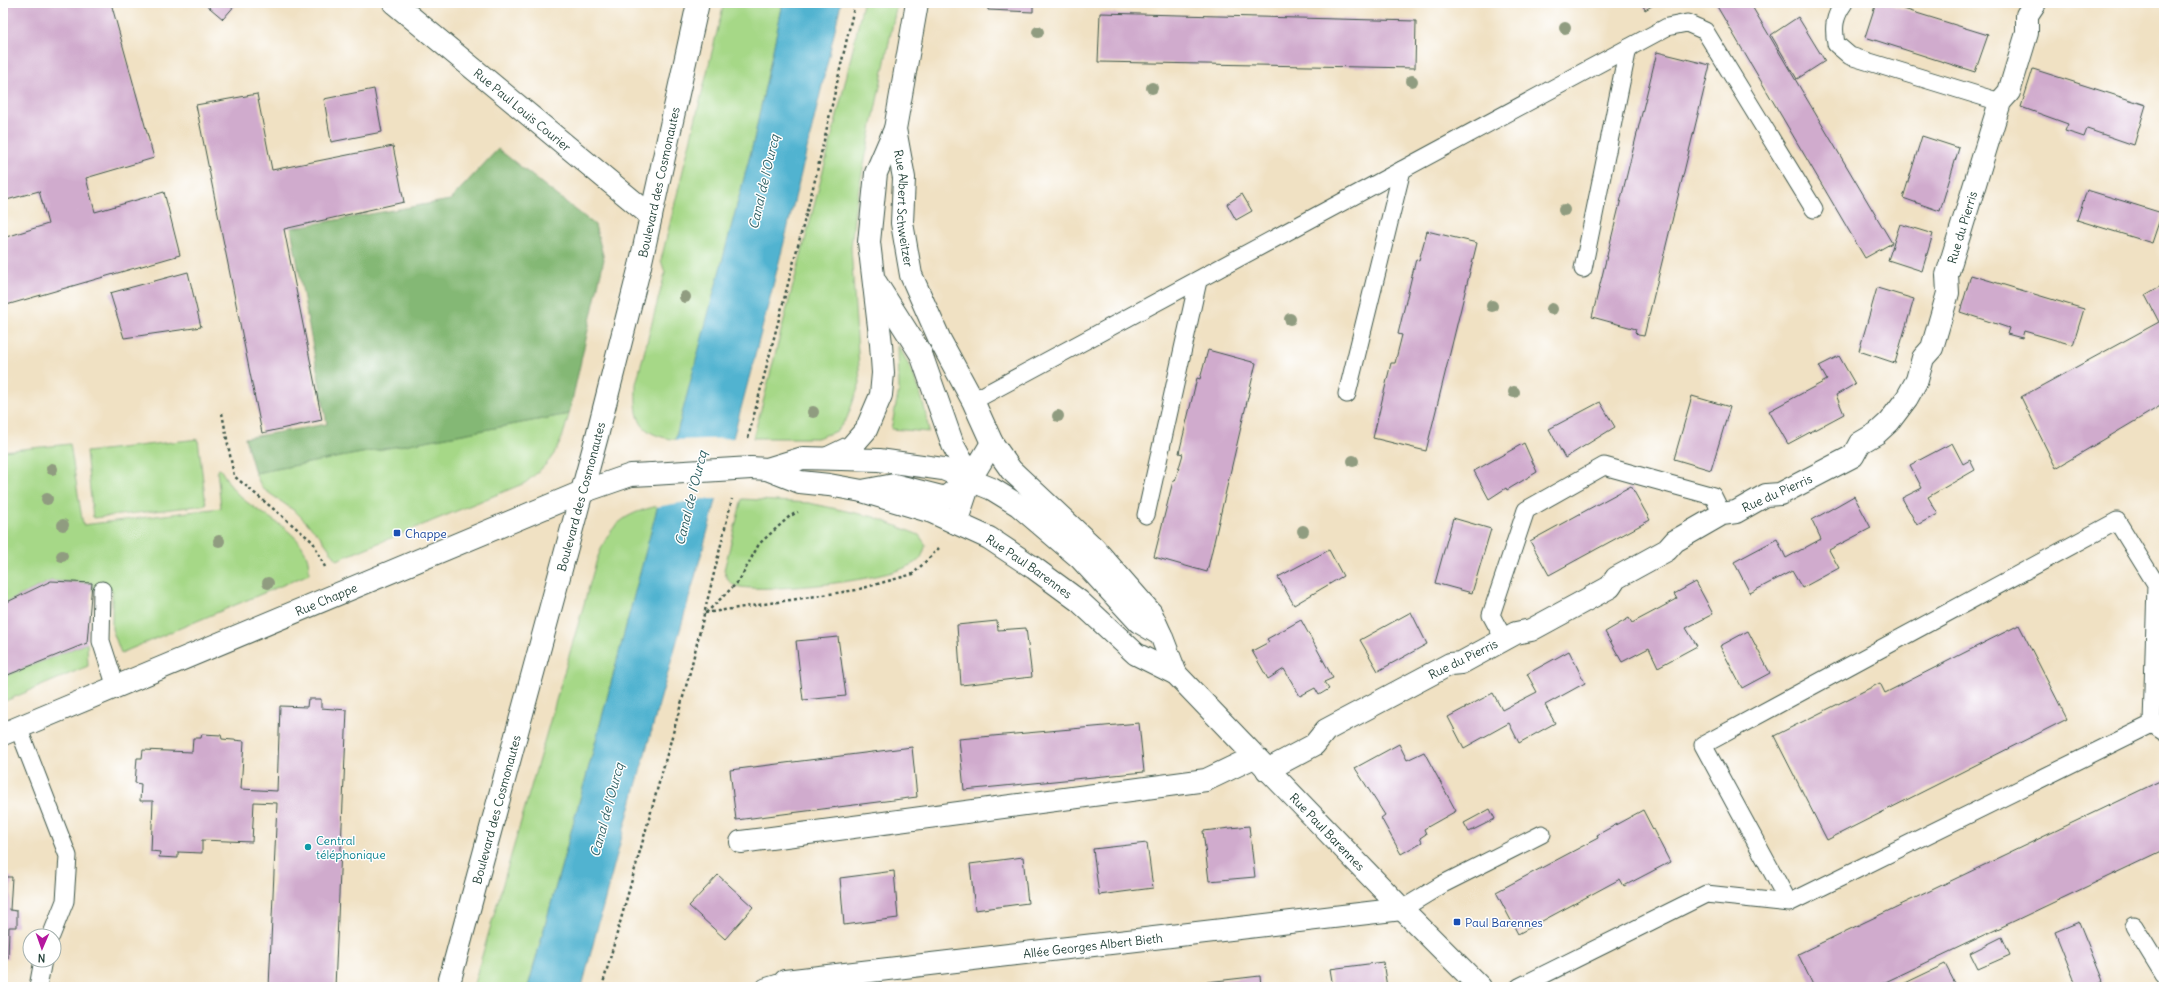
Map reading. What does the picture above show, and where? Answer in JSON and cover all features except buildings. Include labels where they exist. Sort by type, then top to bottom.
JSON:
[{"type":"street","name":"Rue Paul Louis Courier","points":[[394,3],[651,216]]},
{"type":"street","name":"Boulevard des Cosmonautes","points":[[448,987],[582,492],[640,266],[698,3]]},
{"type":"street","name":"Rue Albert Schweitzer","points":[[917,3],[895,129],[904,178],[902,223],[910,275],[940,340],[973,401]]},
{"type":"street","name":"Rue du Pierris","points":[[741,842],[1206,780],[1314,745],[1326,730],[1450,664],[1461,663],[1516,632],[1531,630],[1610,587],[1616,578],[1667,550],[1675,541],[1722,514],[1736,512],[1766,495],[1780,494],[1853,456],[1860,443],[1877,433],[1889,422],[1907,398],[1917,380],[1922,358],[1932,348],[1948,293],[1947,275],[2000,102],[2009,92],[2027,33],[2027,15],[2035,3]]},
{"type":"street","points":[[828,458],[851,447],[866,430],[881,395],[883,372],[869,242],[876,173],[895,129]]},
{"type":"street","points":[[874,279],[921,354],[953,445],[971,478]]},
{"type":"street","name":"Rue Paul Barennes","points":[[973,401],[992,443],[1011,470],[1094,548],[1151,613],[1162,635],[1176,674]]},
{"type":"street","points":[[956,523],[971,478],[992,443]]},
{"type":"street","points":[[759,468],[803,458],[879,460],[943,469],[971,478],[992,488],[1018,505],[1081,559],[1139,622],[1162,635]]},
{"type":"street","name":"Rue Paul Barennes","points":[[759,468],[800,482],[862,491],[932,512],[989,538],[1080,601],[1136,654],[1176,674],[1402,909],[1480,987]]},
{"type":"street","name":"Rue Chappe","points":[[11,730],[582,492],[631,475],[759,468]]},
{"type":"street","name":"Rue Paul Barennes","points":[[862,491],[894,485],[945,498],[971,478]]},
{"type":"street","name":"Allée Georges Albert Bieth","points":[[775,984],[1402,909]]},
{"type":"lane","points":[[1844,3],[1836,14],[1833,29],[1836,44],[1850,56],[2000,102]]},
{"type":"lane","points":[[973,401],[1667,27],[1687,23],[1705,30],[1814,209]]},
{"type":"lane","points":[[1583,269],[1628,48]]},
{"type":"lane","points":[[1347,394],[1402,170]]},
{"type":"lane","points":[[1146,515],[1198,281]]},
{"type":"lane","points":[[1504,639],[1491,615],[1526,510],[1604,466],[1713,496],[1722,514]]},
{"type":"lane","points":[[1520,987],[1706,894],[1789,904],[2158,728],[2156,584],[2117,521],[1703,745],[1789,904]]},
{"type":"lane","points":[[102,590],[101,641],[116,687]]},
{"type":"lane","points":[[11,730],[68,856],[65,902],[54,928]]},
{"type":"lane","points":[[1402,909],[1443,884],[1542,834]]},
{"type":"lane","points":[[2134,926],[2164,975]]},
{"type":"lane","points":[[38,987],[42,968]]},
{"type":"path","points":[[222,414],[234,476],[313,542],[328,573]]},
{"type":"path","points":[[805,510],[790,516],[759,544],[739,581],[705,613],[856,590],[913,574],[934,556],[956,523]]},
{"type":"green space","points":[[724,3],[783,3],[753,144],[676,440],[653,434],[641,423],[636,407],[636,384],[665,273],[661,260]]},
{"type":"green space","points":[[863,3],[897,3],[855,208],[851,248],[860,383],[847,418],[837,431],[817,438],[753,438],[828,150]]},
{"type":"green space","points":[[498,149],[595,225],[604,259],[569,414],[255,473],[245,438],[327,424],[291,228],[450,200]]},
{"type":"green space","points":[[898,345],[910,367],[918,387],[929,432],[891,429],[899,390]]},
{"type":"green space","points":[[569,414],[559,445],[554,453],[543,467],[525,483],[337,560],[320,536],[296,512],[262,488],[255,473]]},
{"type":"green space","points":[[198,439],[206,505],[93,518],[86,452]]},
{"type":"green space","points":[[70,444],[83,525],[221,508],[217,470],[220,469],[232,488],[244,500],[293,535],[302,546],[308,559],[309,574],[121,653],[112,629],[112,590],[92,590],[92,583],[51,581],[3,604],[3,451]]},
{"type":"green space","points":[[742,499],[809,503],[874,517],[919,535],[926,545],[920,559],[908,567],[861,579],[802,587],[751,588],[736,586],[731,584],[728,580],[724,570]]},
{"type":"green space","points":[[658,506],[591,759],[528,987],[473,987],[597,559],[607,538],[619,523],[626,517],[635,513]]},
{"type":"green space","points":[[87,643],[88,666],[3,702],[3,677]]},
{"type":"water","name":"Canal de l'Ourcq","points":[[783,3],[841,3],[799,182],[754,360],[705,543],[598,923],[582,987],[528,987],[591,759],[753,144]]},
{"type":"pier","points":[[735,438],[719,499],[703,499],[656,507],[674,440]]},
{"type":"place","name":"Chappe","points":[[397,533]]},
{"type":"place","name":"Central téléphonique","points":[[308,847]]},
{"type":"place","name":"Paul Barennes","points":[[1457,922]]}]
